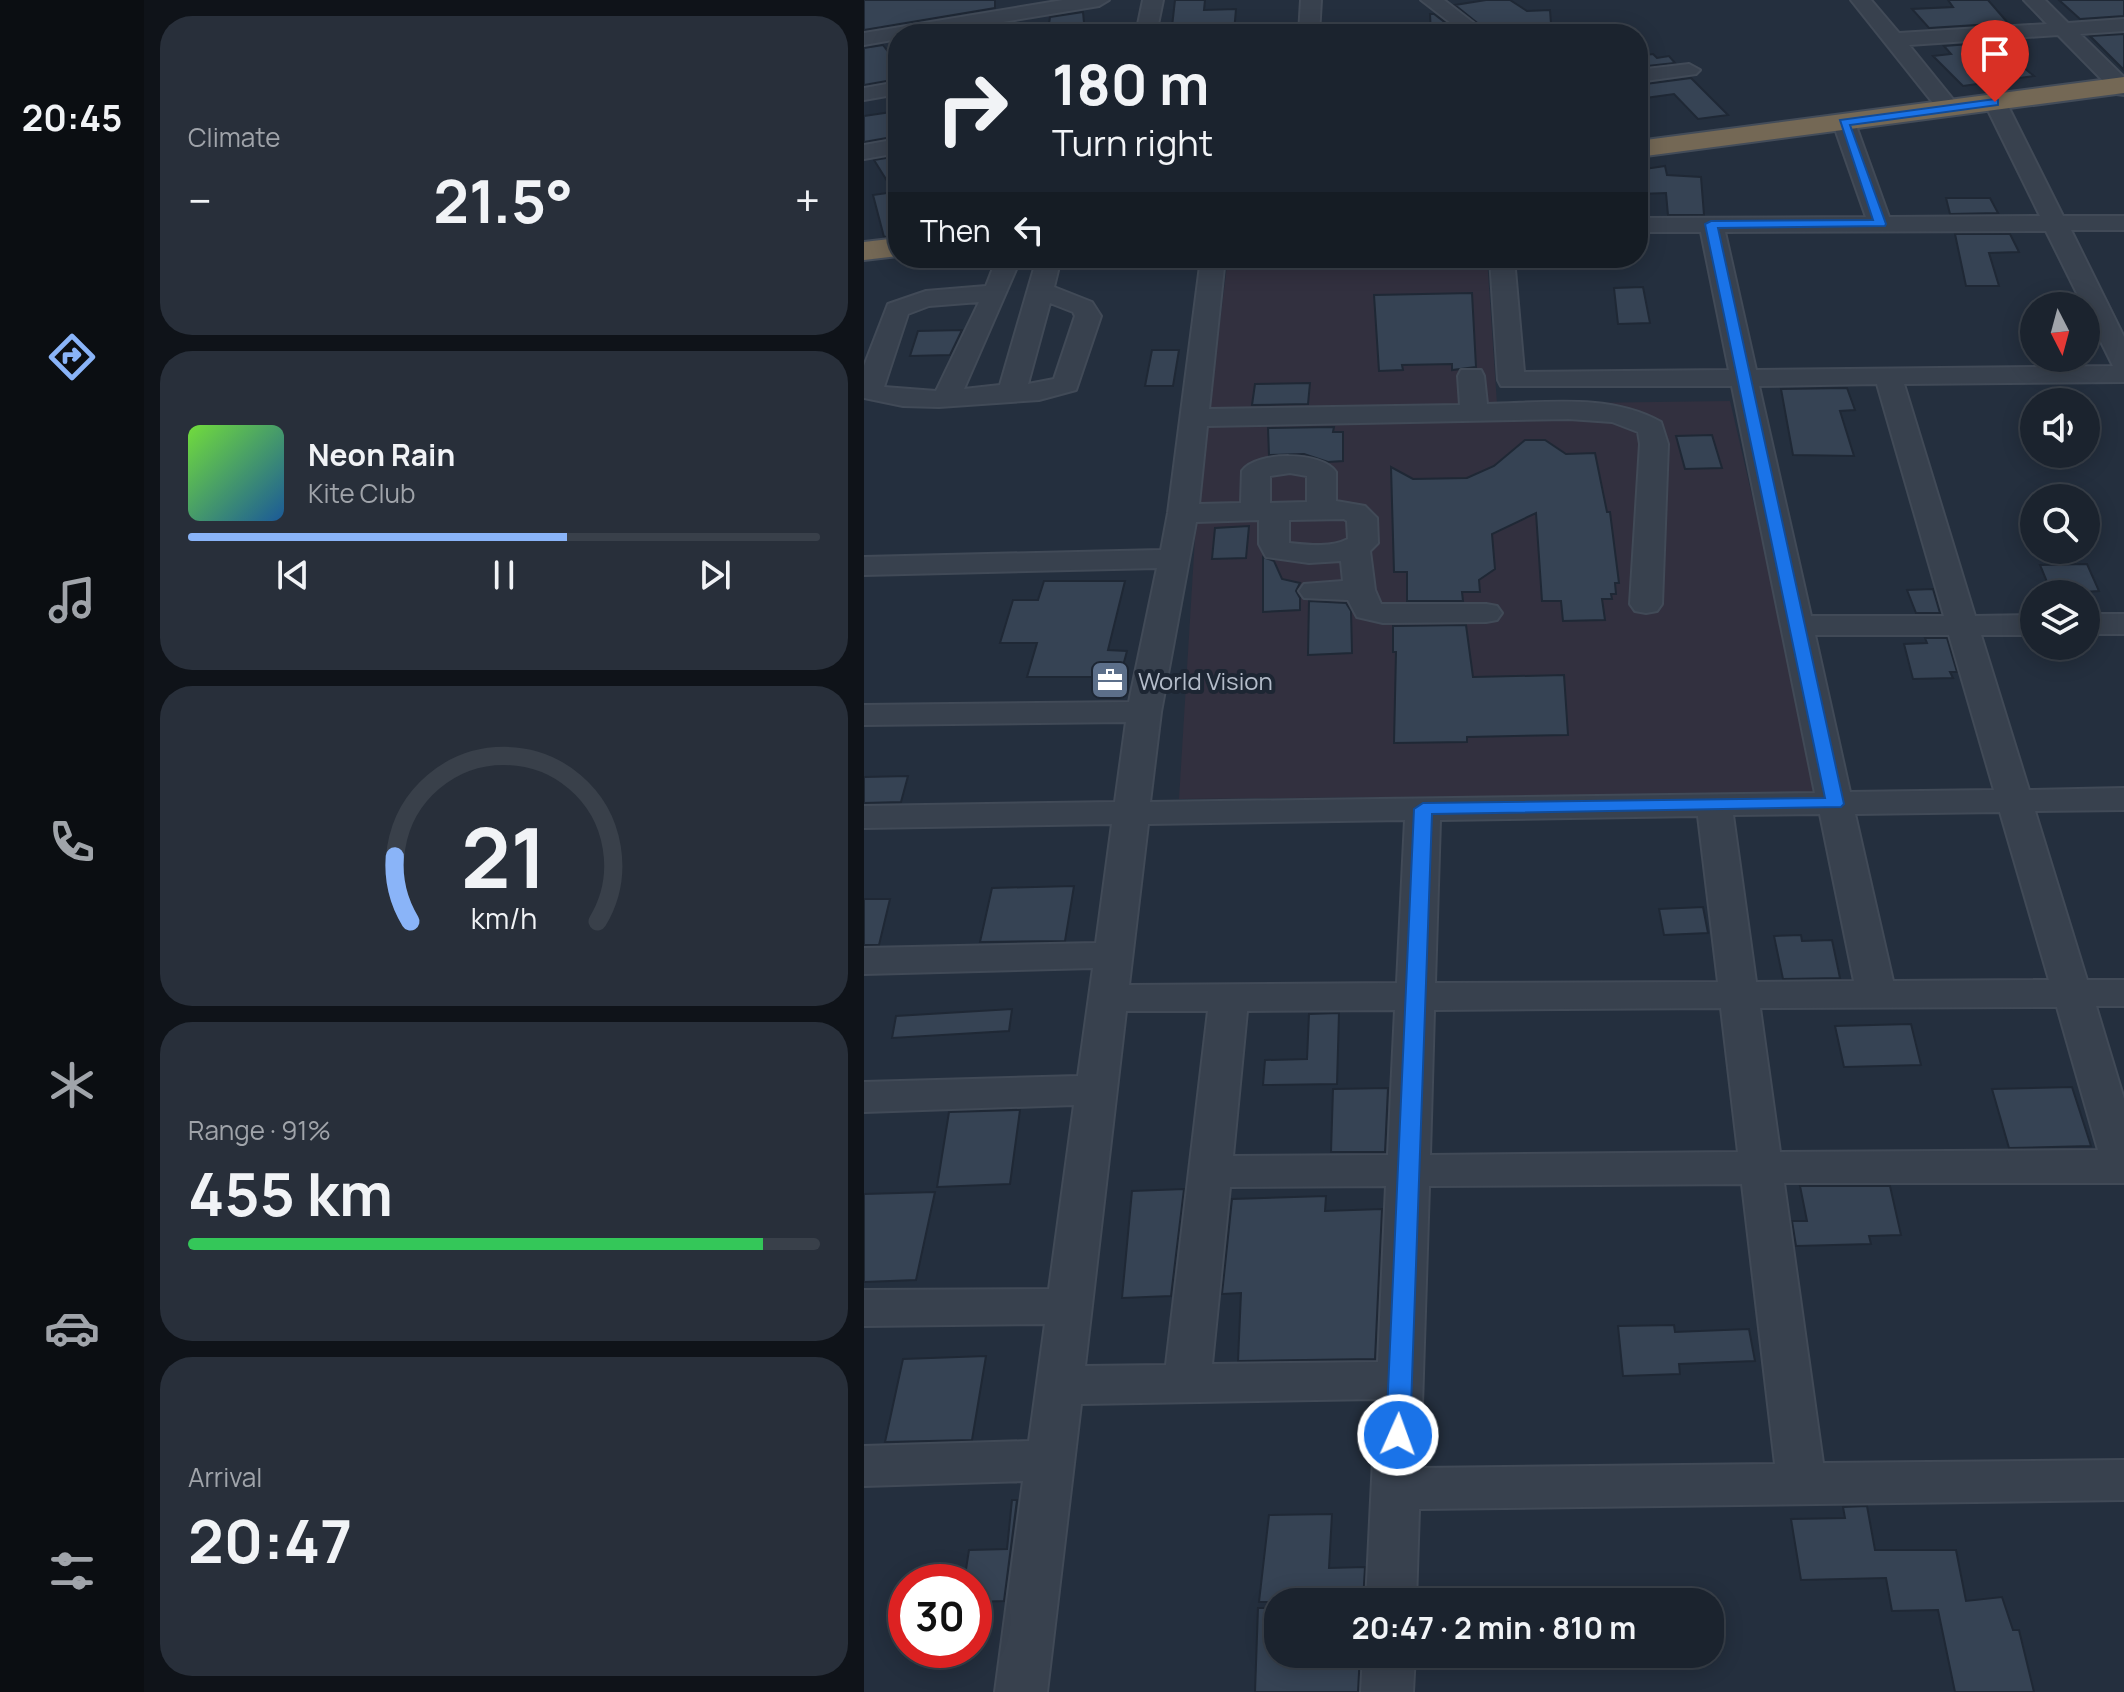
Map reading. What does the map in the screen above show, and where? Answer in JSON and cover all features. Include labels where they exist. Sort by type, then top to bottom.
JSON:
[{"type":"highway","points":[[1648,148],[2122,87]]},
{"type":"highway","points":[[864,251],[888,248]]},
{"type":"street","points":[[964,0],[983,19]]},
{"type":"street","points":[[953,24],[1099,0]]},
{"type":"street","points":[[1148,24],[1153,0]]},
{"type":"street","points":[[1310,24],[1311,0]]},
{"type":"street","points":[[1435,3],[1468,0]]},
{"type":"street","points":[[1861,0],[1949,108]]},
{"type":"street","points":[[2034,0],[2122,87]]},
{"type":"street","points":[[1435,3],[1460,24]]},
{"type":"street","points":[[1032,24],[1037,10]]},
{"type":"street","points":[[1893,40],[2124,25]]},
{"type":"street","points":[[864,39],[888,35]]},
{"type":"street","points":[[1648,75],[1689,70]]},
{"type":"street","points":[[864,94],[888,90]]},
{"type":"street","points":[[1995,102],[2124,363]]},
{"type":"street","points":[[1844,123],[1880,224]]},
{"type":"street","points":[[864,152],[888,148]]},
{"type":"street","points":[[1648,225],[2124,223]]},
{"type":"street","points":[[1711,224],[1876,994]]},
{"type":"street","points":[[947,397],[1005,268]]},
{"type":"street","points":[[1010,392],[1018,376],[1046,268]]},
{"type":"street","points":[[1021,1692],[1144,712],[1183,513],[1212,268]]},
{"type":"street","points":[[1503,268],[1511,380],[2124,374]]},
{"type":"street","points":[[996,293],[926,299],[897,309],[869,391],[881,395],[947,397],[1039,392],[1066,384],[1088,316],[1083,307],[1040,291]]},
{"type":"street","points":[[1471,376],[1474,413]]},
{"type":"street","points":[[1210,1172],[2124,1165],[1888,377]]},
{"type":"street","points":[[1196,418],[1611,412],[1635,417],[1651,428],[1654,444],[1646,604]]},
{"type":"street","points":[[1183,513],[1265,512],[1321,510],[1355,512],[1362,518],[1363,543],[1355,549],[1324,552],[1277,551],[1265,512],[1256,471],[1272,467],[1308,466],[1322,472],[1321,510]]},
{"type":"street","points":[[1355,549],[1359,590],[1368,610],[1384,623],[1486,613]]},
{"type":"street","points":[[864,566],[1172,559]]},
{"type":"street","points":[[1315,591],[1359,590]]},
{"type":"street","points":[[2100,624],[2124,624]]},
{"type":"street","points":[[1797,626],[2020,625]]},
{"type":"street","points":[[864,715],[1144,712]]},
{"type":"street","points":[[864,817],[2124,799]]},
{"type":"street","points":[[1714,805],[1802,1484]]},
{"type":"street","points":[[1392,1588],[1423,809]]},
{"type":"street","points":[[864,961],[1114,955]]},
{"type":"street","points":[[1108,998],[2124,993]]},
{"type":"street","points":[[1187,1383],[1229,998]]},
{"type":"street","points":[[864,1097],[1097,1090]]},
{"type":"street","points":[[864,1308],[1069,1306]]},
{"type":"street","points":[[1059,1385],[1400,1380]]},
{"type":"street","points":[[864,1466],[1050,1460]]},
{"type":"street","points":[[1396,1489],[2124,1480]]},
{"type":"street","points":[[1387,1692],[1388,1668]]},
{"type":"shaded area","points":[[1227,268],[1488,268],[1497,404],[1730,401],[1821,793],[1179,799],[1197,505]]},
{"type":"building","points":[[864,0],[995,0],[995,8],[864,30]]},
{"type":"building","points":[[1175,0],[1205,0],[1204,10],[1236,9],[1235,24],[1172,24]]},
{"type":"building","points":[[1510,0],[1527,11],[1550,10],[1551,24],[1479,24],[1455,5]]},
{"type":"building","points":[[1948,0],[1988,0],[2008,23],[1929,28],[1912,9],[1953,7]]},
{"type":"building","points":[[2059,0],[2124,0],[2124,16],[2080,19]]},
{"type":"building","points":[[1083,12],[1084,23],[1049,24],[1050,17]]},
{"type":"building","points":[[1430,14],[1447,24],[1430,24]]},
{"type":"building","points":[[2124,34],[2124,70],[2090,36]]},
{"type":"building","points":[[2022,40],[2028,47],[2001,49],[2034,76],[1963,86],[1933,56],[1951,54],[1944,46]]},
{"type":"building","points":[[883,45],[888,52],[888,81],[864,85],[864,48]]},
{"type":"building","points":[[1648,55],[1657,58],[1669,56],[1675,63],[1648,66]]},
{"type":"building","points":[[1691,78],[1728,115],[1698,119],[1674,94],[1648,98],[1648,84]]},
{"type":"building","points":[[888,112],[888,138],[864,142],[864,116]]},
{"type":"building","points":[[888,158],[888,182],[874,160]]},
{"type":"building","points":[[1665,166],[1667,175],[1701,177],[1704,215],[1668,215],[1666,193],[1648,194],[1648,169]]},
{"type":"building","points":[[888,193],[888,236],[884,237],[873,195]]},
{"type":"building","points":[[1946,198],[1990,198],[1998,213],[1950,214]]},
{"type":"building","points":[[1955,234],[2010,234],[2019,252],[1989,253],[1999,286],[1966,286]]},
{"type":"building","points":[[1643,287],[1650,323],[1618,324],[1614,288]]},
{"type":"building","points":[[1472,293],[1476,367],[1452,370],[1452,364],[1402,365],[1403,370],[1379,371],[1374,295]]},
{"type":"building","points":[[962,330],[950,355],[910,356],[918,331]]},
{"type":"building","points":[[1152,350],[1179,350],[1173,386],[1145,386]]},
{"type":"building","points":[[1310,383],[1308,404],[1252,405],[1255,384]]},
{"type":"building","points":[[1847,388],[1855,410],[1840,411],[1854,456],[1793,455],[1781,389]]},
{"type":"building","points":[[1334,427],[1333,432],[1343,432],[1343,461],[1328,462],[1304,454],[1269,455],[1268,428]]},
{"type":"building","points":[[1712,435],[1722,468],[1685,469],[1676,436]]},
{"type":"building","points":[[1525,440],[1545,440],[1566,454],[1595,453],[1607,512],[1610,512],[1619,583],[1615,583],[1616,594],[1611,594],[1612,599],[1602,599],[1605,620],[1563,621],[1561,601],[1542,601],[1536,513],[1492,534],[1495,569],[1479,580],[1480,592],[1462,592],[1463,601],[1407,601],[1407,572],[1394,572],[1391,467],[1413,479],[1467,478],[1494,466]]},
{"type":"building","points":[[1249,526],[1246,558],[1212,559],[1215,528]]},
{"type":"building","points":[[1263,557],[1274,561],[1282,579],[1300,583],[1296,591],[1300,598],[1300,610],[1263,612]]},
{"type":"building","points":[[2087,564],[2094,580],[2046,580],[2040,565]]},
{"type":"building","points":[[1044,581],[1125,581],[1108,650],[1127,651],[1120,677],[1027,677],[1037,643],[1000,643],[1013,600],[1038,600]]},
{"type":"building","points":[[1933,589],[1940,613],[1916,613],[1907,590]]},
{"type":"building","points":[[1309,601],[1346,603],[1351,611],[1352,653],[1308,655]]},
{"type":"building","points":[[1466,625],[1473,677],[1564,675],[1568,735],[1467,737],[1467,742],[1394,743],[1396,652],[1393,652],[1393,626]]},
{"type":"building","points":[[1925,638],[1947,638],[1957,672],[1950,672],[1953,678],[1913,679],[1904,644],[1927,643]]},
{"type":"building","points":[[908,776],[901,802],[864,803],[864,777]]},
{"type":"building","points":[[1074,886],[1065,941],[980,942],[992,888]]},
{"type":"building","points":[[864,899],[890,899],[879,945],[864,945]]},
{"type":"building","points":[[1703,907],[1708,933],[1664,935],[1659,909]]},
{"type":"building","points":[[1801,935],[1802,941],[1832,940],[1840,978],[1783,979],[1774,936]]},
{"type":"building","points":[[1012,1009],[1009,1031],[892,1038],[896,1016]]},
{"type":"building","points":[[1339,1013],[1337,1084],[1263,1085],[1265,1060],[1307,1059],[1309,1014]]},
{"type":"building","points":[[1911,1024],[1921,1065],[1844,1067],[1835,1026]]},
{"type":"building","points":[[2072,1087],[2091,1146],[2009,1148],[1992,1089]]},
{"type":"building","points":[[1388,1088],[1385,1152],[1331,1152],[1333,1089]]},
{"type":"building","points":[[1020,1110],[1010,1184],[937,1187],[949,1112]]},
{"type":"building","points":[[1800,1186],[1890,1186],[1901,1235],[1869,1236],[1871,1244],[1796,1246],[1792,1221],[1807,1221]]},
{"type":"building","points":[[1184,1189],[1171,1296],[1122,1298],[1132,1191]]},
{"type":"building","points":[[935,1192],[916,1280],[864,1282],[864,1194]]},
{"type":"building","points":[[1326,1196],[1325,1211],[1382,1209],[1375,1359],[1238,1361],[1241,1293],[1222,1294],[1232,1199]]},
{"type":"building","points":[[1674,1325],[1675,1332],[1749,1329],[1755,1361],[1679,1364],[1680,1374],[1623,1376],[1618,1326]]},
{"type":"building","points":[[986,1356],[972,1440],[885,1442],[903,1359]]},
{"type":"building","points":[[1012,1500],[1017,1500],[1004,1601],[992,1601],[992,1564],[967,1564],[969,1550],[1007,1549]]},
{"type":"building","points":[[1867,1506],[1875,1550],[1956,1550],[1966,1601],[2002,1597],[2013,1630],[2019,1630],[2034,1692],[1955,1692],[1938,1610],[1892,1611],[1886,1578],[1801,1580],[1791,1519],[1845,1518],[1843,1507]]},
{"type":"building","points":[[1332,1514],[1329,1568],[1365,1567],[1364,1588],[1264,1588],[1264,1602],[1259,1602],[1269,1515]]},
{"type":"building","points":[[1258,1608],[1264,1608],[1264,1668],[1359,1668],[1358,1692],[1255,1692]]},
{"type":"place","name":"World Vision","points":[[1110,680]]},
{"type":"route","points":[[1398,1435],[1423,809],[1835,804],[1711,224],[1880,224],[1844,123],[1995,102]]}]
